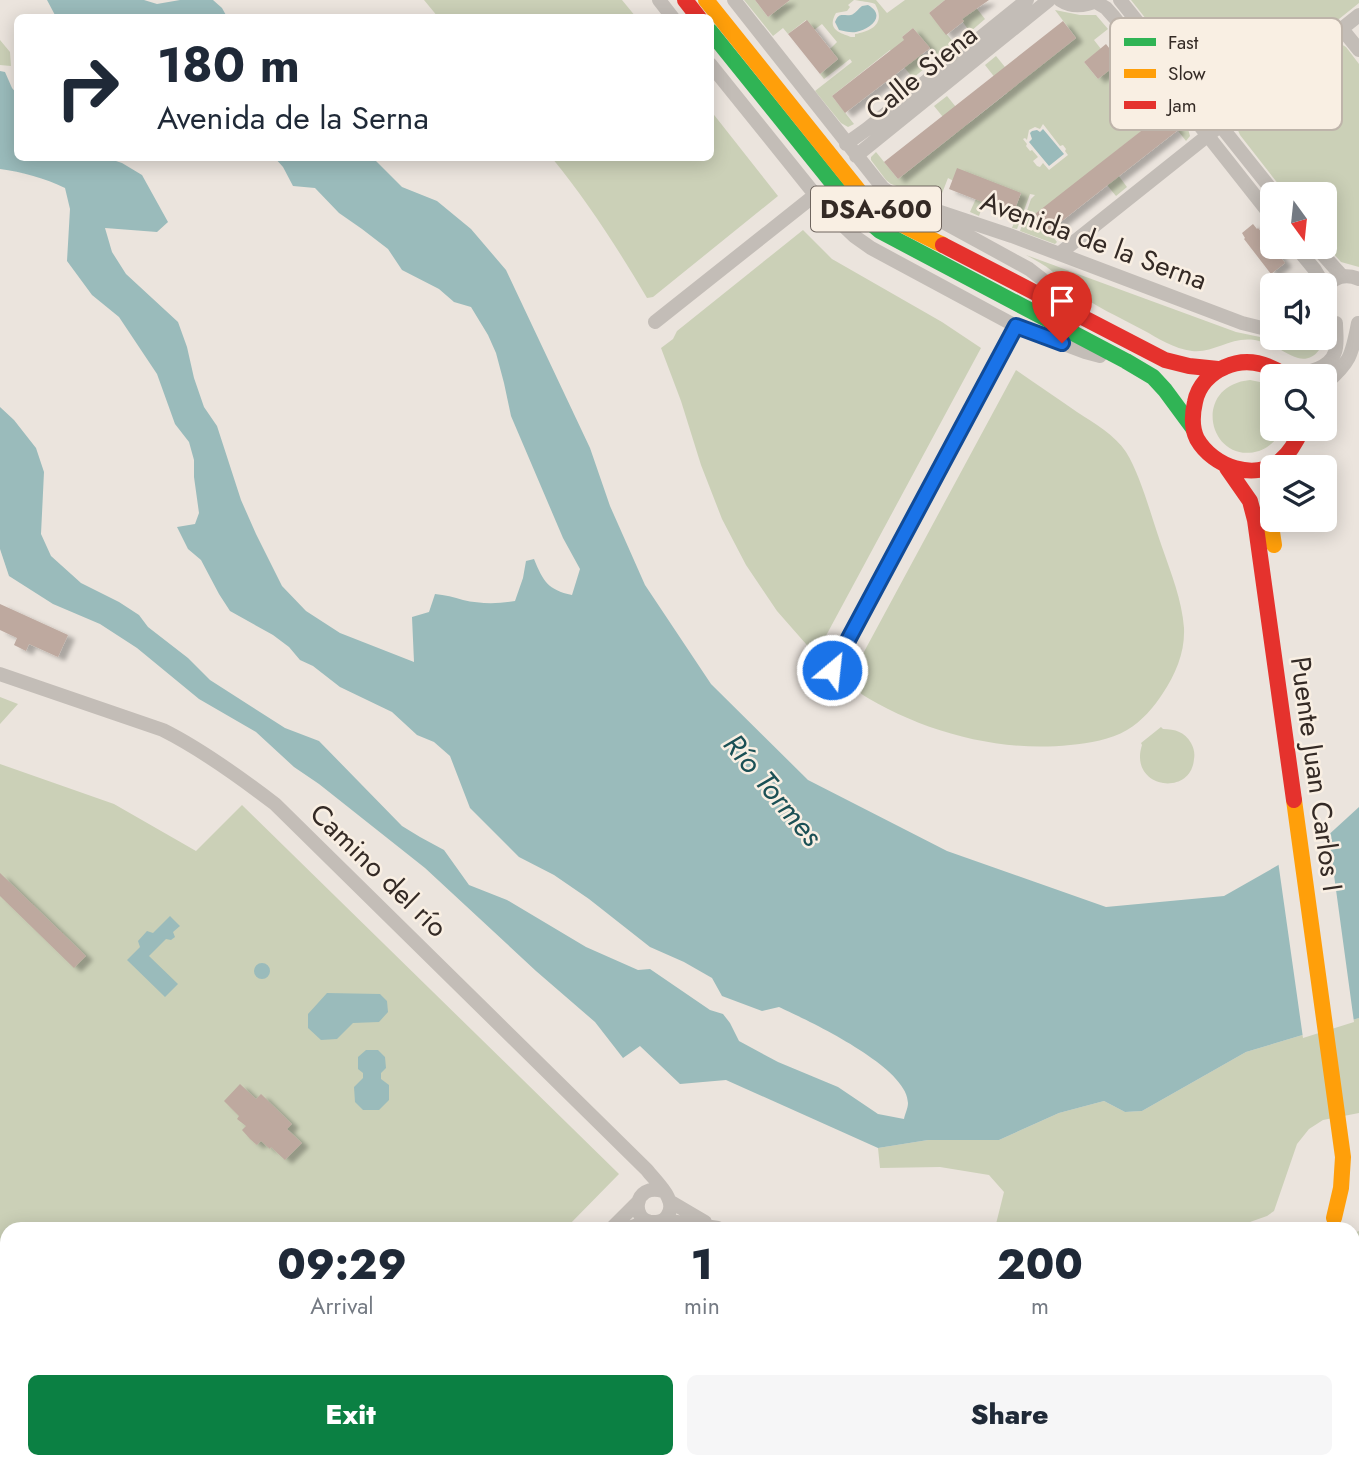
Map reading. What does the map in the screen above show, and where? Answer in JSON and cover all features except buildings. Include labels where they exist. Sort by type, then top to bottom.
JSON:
[{"type":"main road","points":[[685,0],[696,14]]},
{"type":"main road","name":"Avenida de la Serna","points":[[706,0],[874,207],[888,217],[1165,360],[1219,369]]},
{"type":"main road","name":"DSA-600","points":[[714,37],[865,220],[880,231],[1153,377],[1193,428],[1200,445],[1211,459],[1227,468]]},
{"type":"main road","name":"DSA-600","points":[[1219,369],[1235,362],[1252,361],[1266,364]]},
{"type":"main road","points":[[1193,428],[1194,401],[1199,388],[1219,369]]},
{"type":"main road","points":[[1227,468],[1246,472],[1260,470]]},
{"type":"main road","name":"Puente Juan Carlos I","points":[[1227,468],[1250,501],[1255,520],[1287,697],[1357,1144]]},
{"type":"main road","name":"Puente Juan Carlos I","points":[[1271,532],[1287,697],[1343,1157],[1335,1220]]},
{"type":"street","points":[[659,0],[670,14]]},
{"type":"street","name":"Avenida de la Serna","points":[[733,0],[883,188],[1029,269],[1114,334]]},
{"type":"street","name":"Calle Siena","points":[[846,144],[1027,0]]},
{"type":"street","name":"Calle Siena","points":[[856,156],[1049,0]]},
{"type":"street","points":[[1060,0],[1076,6],[1098,1],[1115,18]]},
{"type":"street","points":[[1120,0],[1134,18]]},
{"type":"street","points":[[1359,15],[1342,29],[1359,50]]},
{"type":"street","points":[[714,69],[815,195],[854,236],[871,248],[1016,326],[1085,352],[1126,361]]},
{"type":"street","points":[[1202,130],[1260,202]]},
{"type":"street","points":[[1059,254],[1214,130]]},
{"type":"street","points":[[1224,130],[1265,182]]},
{"type":"street","points":[[655,322],[815,195]]},
{"type":"street","name":"Avenida de la Serna","points":[[898,198],[1012,236],[1260,328]]},
{"type":"street","points":[[1306,259],[1317,273]]},
{"type":"street","points":[[1327,259],[1342,276]]},
{"type":"street","points":[[1337,278],[1349,275],[1359,279]]},
{"type":"street","points":[[1337,323],[1343,326],[1358,323],[1348,361],[1337,373]]},
{"type":"street","points":[[832,670],[1016,326]]},
{"type":"street","points":[[1324,364],[1335,350]]},
{"type":"street","name":"Camino del río","points":[[0,674],[163,730],[275,804],[647,1170],[667,1196],[707,1222]]},
{"type":"street","points":[[618,1222],[638,1202],[641,1195],[656,1189],[667,1196],[671,1209],[663,1220],[658,1222]]},
{"type":"street","points":[[638,1202],[641,1217],[648,1222]]},
{"type":"street","points":[[663,1220],[676,1222]]},
{"type":"green space","points":[[424,0],[622,0],[634,14],[436,14]]},
{"type":"green space","points":[[744,0],[755,0],[768,17],[790,0],[854,0],[848,5],[850,7],[847,11],[836,13],[833,23],[839,32],[855,37],[855,34],[876,25],[879,16],[875,4],[855,0],[876,0],[887,13],[905,0],[945,0],[929,13],[955,44],[938,58],[913,28],[902,37],[918,57],[922,54],[930,64],[913,78],[890,50],[832,96],[854,124],[848,127],[841,123],[815,91],[852,62],[850,59],[824,79],[820,74],[838,59],[830,49],[837,42],[822,24],[814,30],[806,20],[788,34],[783,28],[773,36]]},
{"type":"green space","points":[[947,0],[970,0],[985,19],[970,32]]},
{"type":"green space","points":[[1131,0],[1359,0],[1359,3],[1340,18],[1145,18]]},
{"type":"green space","points":[[1055,10],[1096,15],[1108,29],[1094,40],[1101,49],[1084,62],[1098,79],[1110,69],[1110,130],[1143,130],[1106,159],[1127,187],[1116,196],[1094,169],[1036,215],[1057,242],[1055,244],[1020,231],[1031,199],[1035,195],[1030,194],[1017,229],[1012,228],[1020,207],[1016,206],[1021,193],[987,193],[979,216],[970,212],[978,194],[948,178],[939,201],[891,184],[871,160],[876,152],[898,179],[956,133],[934,106],[947,96],[969,123],[1007,93],[985,65],[996,56],[1018,83],[1076,38]],"holes":[[[1043,124],[1060,146],[1063,145],[1068,155],[1049,170],[1043,163],[1040,167],[1037,166],[1033,161],[1038,157],[1030,151],[1023,139],[1027,140],[1029,130],[1035,127],[1040,129]]]},
{"type":"green space","points":[[0,40],[10,52],[11,66],[0,65]]},
{"type":"green space","points":[[1342,45],[1359,64],[1359,267],[1341,262],[1337,258],[1337,182],[1277,182],[1238,130],[1342,130]]},
{"type":"green space","points":[[714,115],[778,196],[653,297],[647,298],[578,192],[554,161],[714,161]]},
{"type":"green space","points":[[1177,130],[1188,130],[1190,136],[1186,141]]},
{"type":"green space","points":[[803,230],[832,259],[942,322],[981,348],[821,645],[813,652],[777,611],[746,565],[722,519],[661,348],[673,339],[677,331]]},
{"type":"green space","points":[[1026,255],[1236,332],[1260,337],[1260,341],[1241,340],[1200,351],[1179,348],[1089,301],[1047,267]]},
{"type":"green space","points":[[1281,350],[1319,350],[1308,358],[1293,356]]},
{"type":"green space","points":[[1016,370],[1104,430],[1126,452],[1146,498],[1181,607],[1183,645],[1176,670],[1168,685],[1138,722],[1127,730],[1100,740],[1041,747],[955,735],[899,714],[849,686],[857,675],[858,663]]},
{"type":"green space","points":[[1250,380],[1260,382],[1260,441],[1274,441],[1259,451],[1242,453],[1228,447],[1218,437],[1213,423],[1213,409],[1219,396],[1231,385]]},
{"type":"green space","points":[[0,697],[18,704],[0,724]]},
{"type":"green space","points":[[1161,727],[1183,734],[1189,739],[1194,751],[1190,771],[1183,779],[1173,783],[1152,779],[1144,771],[1140,760],[1141,743]]},
{"type":"green space","points":[[0,764],[114,804],[196,851],[242,805],[619,1174],[572,1222],[0,1222]]},
{"type":"green space","points":[[1359,1018],[1359,1113],[1323,1120],[1309,1129],[1297,1144],[1274,1211],[1250,1222],[996,1222],[1004,1192],[989,1175],[940,1167],[880,1168],[878,1148],[928,1140],[999,1140],[1059,1113],[1104,1101],[1125,1112],[1142,1111],[1246,1052]]},
{"type":"water","points":[[47,0],[144,0],[157,4],[180,0],[213,0],[225,14],[54,14]]},
{"type":"water","points":[[868,5],[876,13],[871,25],[856,32],[839,30],[835,22],[838,17],[852,14]]},
{"type":"water","name":"Río Tormes","points":[[0,71],[5,72],[14,90],[14,161],[116,161],[142,175],[168,222],[157,232],[105,228],[112,252],[126,274],[178,322],[204,407],[217,426],[241,500],[282,586],[306,611],[340,633],[414,662],[412,617],[429,612],[435,594],[482,603],[515,601],[526,561],[534,559],[547,583],[572,595],[580,569],[563,538],[511,416],[496,353],[471,307],[454,302],[439,289],[402,270],[388,249],[339,213],[315,188],[293,186],[278,161],[376,161],[402,187],[437,201],[471,229],[506,270],[590,448],[610,506],[645,585],[711,684],[808,780],[947,851],[1106,907],[1224,896],[1324,839],[1359,807],[1359,1018],[1246,1052],[1142,1111],[1125,1112],[1104,1101],[1059,1113],[999,1140],[928,1140],[878,1148],[726,1080],[680,1084],[640,1046],[623,1058],[595,1022],[425,868],[294,767],[256,732],[199,699],[137,648],[100,624],[53,604],[9,576],[0,549],[0,407],[36,448],[44,472],[41,534],[51,556],[81,583],[139,615],[148,627],[188,658],[210,680],[285,728],[319,741],[402,826],[444,850],[469,885],[507,900],[586,947],[638,970],[650,969],[710,1010],[723,1014],[739,1041],[778,1062],[838,1087],[878,1114],[904,1119],[908,1105],[904,1089],[892,1075],[855,1047],[779,1007],[762,1011],[722,996],[712,978],[650,947],[589,899],[554,875],[519,857],[470,808],[450,756],[434,742],[417,735],[392,712],[340,687],[313,666],[300,660],[273,635],[230,611],[201,560],[188,549],[177,527],[195,524],[199,513],[194,460],[189,442],[175,424],[157,374],[119,317],[92,295],[67,261],[70,209],[65,188],[33,176],[0,169]]},
{"type":"water","points":[[1043,129],[1064,154],[1049,166],[1029,142],[1032,139],[1032,131],[1040,132]]},
{"type":"water","points":[[170,916],[180,926],[173,932],[175,937],[166,939],[149,956],[178,984],[165,997],[127,960],[140,947],[138,941],[147,931],[153,933]]},
{"type":"water","points":[[262,963],[270,971],[262,979],[254,971]]},
{"type":"water","points":[[327,993],[380,994],[387,1001],[388,1012],[379,1022],[353,1023],[337,1039],[321,1040],[308,1028],[308,1014]]},
{"type":"water","points":[[366,1050],[378,1050],[385,1057],[386,1068],[381,1073],[381,1079],[389,1085],[389,1100],[379,1110],[363,1110],[355,1102],[354,1087],[363,1078],[363,1073],[358,1069],[358,1057]]},
{"type":"pier","points":[[1328,831],[1354,1022],[1303,1038],[1278,861]]},
{"type":"traffic: fast","points":[[714,36],[838,190],[880,231],[1153,377],[1193,428]]},
{"type":"traffic: slow","points":[[706,0],[863,196],[891,218],[943,245]]},
{"type":"traffic: slow","points":[[1272,532],[1274,545]]},
{"type":"traffic: slow","points":[[1294,800],[1343,1157],[1341,1188],[1334,1218]]},
{"type":"traffic: jam","points":[[685,0],[696,14]]},
{"type":"traffic: jam","points":[[943,245],[1165,360],[1218,369]]},
{"type":"traffic: jam","points":[[1260,364],[1233,364],[1214,373],[1202,385],[1193,416],[1197,439],[1204,449],[1224,464],[1247,470],[1271,467],[1285,457],[1296,441]]},
{"type":"traffic: jam","points":[[1227,468],[1250,501],[1255,520],[1294,800]]},
{"type":"route","points":[[832,670],[1016,326],[1062,343]]}]
